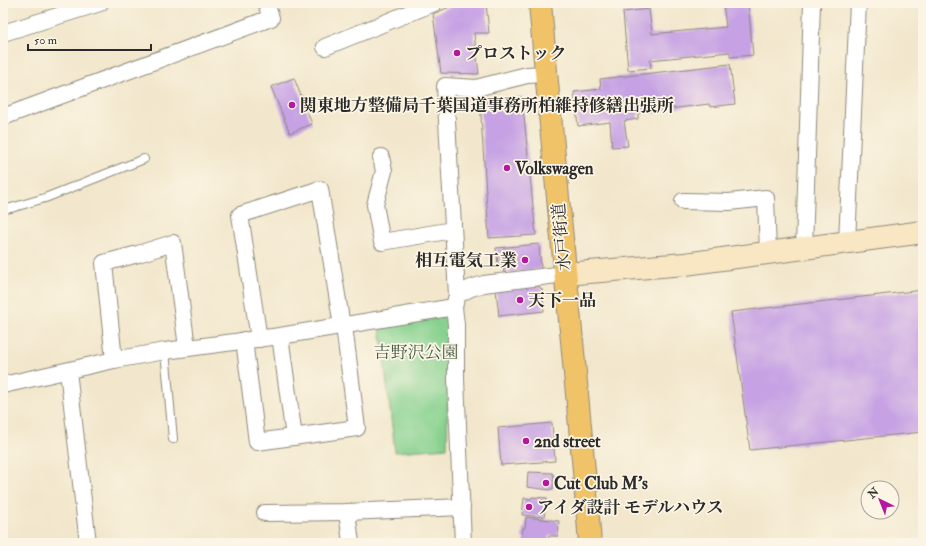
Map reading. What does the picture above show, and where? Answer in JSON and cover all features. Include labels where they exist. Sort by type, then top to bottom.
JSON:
[{"type":"highway","name":"水戸街道","points":[[540,3],[581,431],[590,543]]},
{"type":"street","points":[[3,33],[100,3]]},
{"type":"street","points":[[3,117],[271,18],[266,3]]},
{"type":"street","points":[[325,47],[434,3]]},
{"type":"street","points":[[804,248],[812,3]]},
{"type":"street","points":[[847,242],[858,3]]},
{"type":"street","points":[[463,543],[456,379],[453,230],[445,86],[476,88],[527,75],[546,74]]},
{"type":"street","points":[[381,157],[384,171],[375,205],[382,242],[453,230]]},
{"type":"street","points":[[320,189],[343,326],[357,428],[257,442],[252,339],[240,215],[320,189]]},
{"type":"street","points":[[683,201],[729,202],[766,198],[768,252]]},
{"type":"street","points":[[3,385],[114,360],[187,347],[280,336],[343,326],[455,301],[471,288],[484,284],[565,274],[685,264],[923,232]]},
{"type":"street","points":[[114,360],[104,263],[173,243],[187,347]]},
{"type":"street","points":[[280,336],[294,437]]},
{"type":"street","points":[[68,371],[88,543]]},
{"type":"street","points":[[265,513],[347,512],[462,507]]},
{"type":"street","points":[[347,512],[351,543]]},
{"type":"lane","points":[[3,209],[45,198],[144,159]]},
{"type":"lane","points":[[165,351],[172,439]]},
{"type":"green space","name":"吉野沢公園","points":[[438,315],[449,322],[447,448],[395,452],[380,326]]},
{"type":"building","name":"プロストック","points":[[459,3],[486,3],[489,33],[474,33],[479,74],[441,73],[433,14]]},
{"type":"building","points":[[723,3],[748,3],[753,55],[730,57],[730,52],[650,60],[651,68],[628,70],[623,12],[649,9],[652,34],[726,27]]},
{"type":"building","points":[[730,64],[735,104],[710,107],[709,104],[638,113],[638,119],[624,121],[628,146],[612,147],[610,122],[578,126],[574,92],[601,89],[600,79]]},
{"type":"building","name":"関東地方整備局千葉国道事務所柏維持修繕出張所","points":[[294,78],[312,124],[290,133],[271,87]]},
{"type":"building","name":"Volkswagen","points":[[522,97],[536,235],[489,238],[480,101]]},
{"type":"building","points":[[539,244],[541,269],[504,273],[503,264],[498,264],[496,248]]},
{"type":"building","name":"天下一品","points":[[536,285],[542,289],[544,311],[499,316],[496,290]]},
{"type":"building","points":[[923,290],[923,432],[750,450],[731,312]]},
{"type":"building","name":"2nd street","points":[[552,423],[555,461],[501,465],[498,428]]},
{"type":"building","points":[[528,472],[552,473],[554,476],[553,489],[550,490],[527,487]]},
{"type":"building","points":[[532,497],[547,498],[544,517],[522,515],[524,498],[531,499]]},
{"type":"building","points":[[526,517],[559,521],[558,536],[549,536],[548,543],[523,543],[523,528],[525,528]]},
{"type":"place","name":"プロストック","points":[[457,53]]},
{"type":"place","name":"関東地方整備局千葉国道事務所柏維持修繕出張所","points":[[292,105]]},
{"type":"place","name":"Volkswagen","points":[[507,168]]},
{"type":"place","name":"相互電気工業","points":[[525,260]]},
{"type":"place","name":"天下一品","points":[[520,300]]},
{"type":"place","name":"2nd street","points":[[526,441]]},
{"type":"place","name":"Cut Club M's","points":[[546,483]]},
{"type":"place","name":"アイダ設計 モデルハウス","points":[[529,507]]}]
